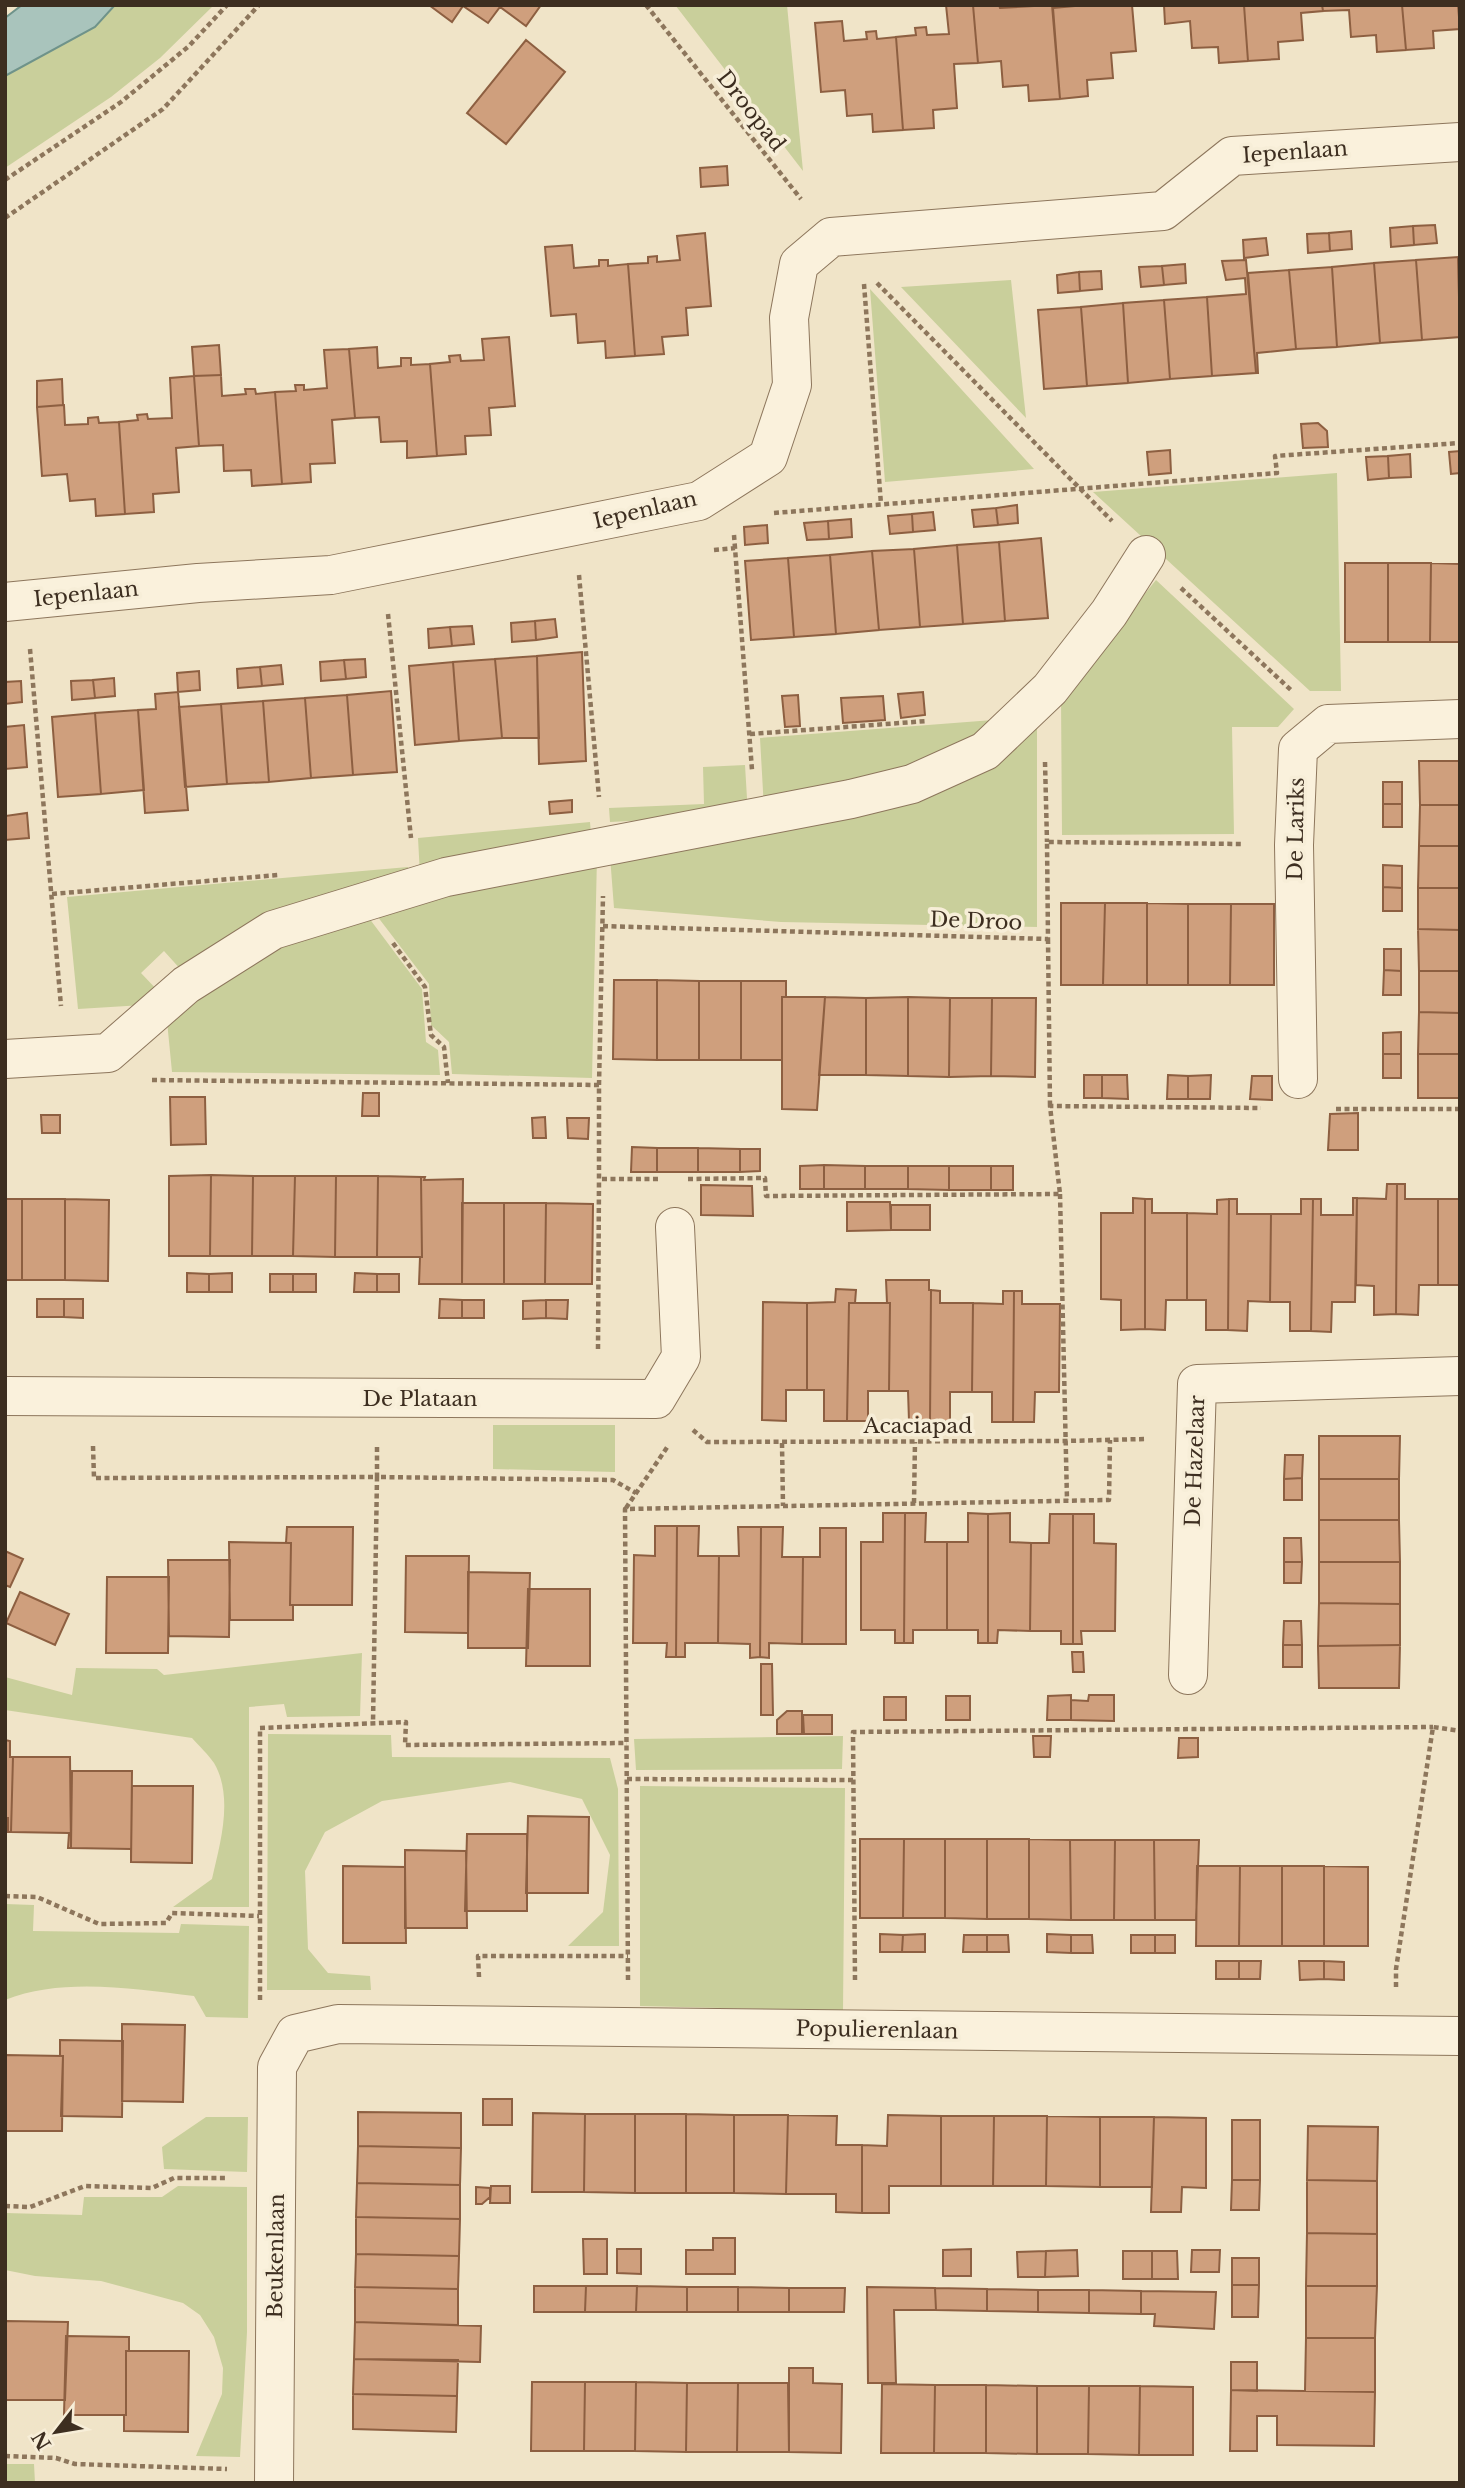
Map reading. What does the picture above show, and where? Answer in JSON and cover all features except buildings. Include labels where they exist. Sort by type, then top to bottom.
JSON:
[{"type":"street","name":"Iepenlaan","points":[[13,601],[198,583],[331,575],[699,501],[768,457],[792,385],[789,318],[799,264],[831,237],[1163,211],[1232,156],[1460,142]]},
{"type":"street","points":[[5,1059],[108,1053],[186,985],[273,930],[363,902],[446,877],[850,799],[912,784],[985,751],[1044,694],[1109,613],[1146,555]]},
{"type":"street","points":[[1328,724],[1460,719]]},
{"type":"street","name":"De Lariks","points":[[1298,1079],[1294,845],[1298,749],[1328,724]]},
{"type":"street","points":[[670,1411],[681,1357],[675,1227]]},
{"type":"street","name":"De Hazelaar","points":[[1188,1675],[1197,1384],[1460,1376]]},
{"type":"street","name":"De Plataan","points":[[5,1396],[598,1400],[670,1411]]},
{"type":"street","name":"Populierenlaan","points":[[295,2034],[338,2024],[1460,2036]]},
{"type":"street","name":"Beukenlaan","points":[[274,2477],[277,2067],[295,2034]]},
{"type":"path","points":[[5,180],[121,102],[189,46],[227,5]]},
{"type":"path","points":[[5,218],[163,109],[259,5]]},
{"type":"path","name":"Droopad","points":[[646,5],[831,237],[1146,555],[1328,724]]},
{"type":"path","points":[[863,269],[881,504]]},
{"type":"path","points":[[773,513],[1277,473],[1275,456],[1460,443]]},
{"type":"path","points":[[699,501],[701,552],[735,548]]},
{"type":"path","points":[[575,526],[604,846],[598,1400]]},
{"type":"path","points":[[733,527],[757,817]]},
{"type":"path","points":[[382,564],[416,886]]},
{"type":"path","points":[[13,601],[30,649],[65,1054]]},
{"type":"path","name":"De Droo","points":[[603,926],[1048,939],[1044,694]]},
{"type":"path","points":[[750,734],[928,721]]},
{"type":"path","points":[[1047,842],[1294,845]]},
{"type":"path","points":[[52,894],[289,874]]},
{"type":"path","points":[[363,902],[425,987],[430,1035],[444,1047],[447,1083]]},
{"type":"path","points":[[1048,939],[1049,1106],[1060,1194],[1067,1500]]},
{"type":"path","points":[[108,1053],[129,1080],[600,1085]]},
{"type":"path","points":[[1049,1106],[1271,1108]]},
{"type":"path","points":[[1325,1109],[1460,1110]]},
{"type":"path","points":[[682,1179],[765,1178],[766,1195],[1060,1194]]},
{"type":"path","points":[[600,1179],[668,1179]]},
{"type":"path","points":[[93,1396],[94,1478],[613,1480],[636,1493]]},
{"type":"path","points":[[373,1723],[376,1398]]},
{"type":"path","points":[[628,2027],[625,1509],[636,1493],[670,1411]]},
{"type":"path","name":"Acaciapad","points":[[670,1411],[707,1442],[1065,1441],[1195,1437]]},
{"type":"path","points":[[625,1509],[1109,1500],[1110,1440]]},
{"type":"path","points":[[914,1503],[915,1442]]},
{"type":"path","points":[[782,1443],[783,1506]]},
{"type":"path","points":[[295,2034],[259,1999],[260,1728],[406,1722],[405,1745],[627,1743]]},
{"type":"path","points":[[856,2029],[853,1732],[1433,1727],[1460,1731]]},
{"type":"path","points":[[1394,2036],[1396,1969],[1433,1727]]},
{"type":"path","points":[[627,1779],[853,1780]]},
{"type":"path","points":[[5,1896],[37,1897],[99,1924],[166,1923],[172,1913],[259,1916]]},
{"type":"path","points":[[480,2025],[478,1956],[628,1956]]},
{"type":"path","points":[[5,2206],[30,2207],[85,2186],[152,2188],[174,2178],[277,2179]]},
{"type":"path","points":[[5,2456],[56,2458],[75,2464],[274,2477]]},
{"type":"green space","points":[[115,5],[214,5],[160,58],[111,97],[5,168],[5,76],[95,27]]},
{"type":"green space","points":[[675,5],[787,5],[803,171],[679,10]]},
{"type":"green space","points":[[1011,280],[1026,418],[901,287]]},
{"type":"green space","points":[[870,289],[1034,469],[885,482]]},
{"type":"green space","points":[[1337,473],[1341,691],[1310,691],[1093,492]]},
{"type":"green space","points":[[1156,580],[1294,709],[1278,727],[1232,727],[1234,834],[1062,835],[1061,697]]},
{"type":"green space","points":[[1037,711],[1037,927],[781,922],[614,908],[610,856],[917,793]]},
{"type":"green space","points":[[1006,719],[978,744],[764,809],[760,738]]},
{"type":"green space","points":[[745,765],[748,815],[610,822],[609,808],[704,804],[703,767]]},
{"type":"green space","points":[[590,822],[591,834],[420,875],[418,838]]},
{"type":"green space","points":[[597,857],[592,1078],[452,1074],[449,1042],[431,1025],[429,984],[374,912]]},
{"type":"green space","points":[[408,867],[409,879],[183,972],[164,951],[141,973],[160,993],[143,1005],[78,1009],[67,897]]},
{"type":"green space","points":[[366,914],[422,989],[426,1042],[438,1050],[440,1075],[172,1072],[167,1021],[260,949]]},
{"type":"green space","points":[[493,1425],[615,1425],[615,1472],[493,1469]]},
{"type":"green space","points":[[362,1653],[360,1716],[287,1717],[284,1704],[249,1707],[249,1907],[173,1907],[212,1879],[224,1821],[220,1776],[212,1760],[192,1738],[5,1710],[5,1677],[72,1695],[76,1668],[157,1669],[164,1675]]},
{"type":"green space","points":[[268,1734],[391,1735],[392,1757],[610,1758],[618,1789],[619,1946],[568,1946],[603,1912],[610,1855],[582,1799],[510,1782],[382,1801],[325,1832],[305,1871],[308,1949],[328,1973],[370,1976],[371,1990],[267,1990]]},
{"type":"green space","points":[[843,1736],[842,1769],[636,1770],[634,1739]]},
{"type":"green space","points":[[640,1786],[845,1788],[843,2011],[640,2006]]},
{"type":"green space","points":[[5,1904],[34,1905],[33,1931],[179,1933],[181,1924],[249,1926],[248,2018],[206,2017],[194,1996],[123,1988],[51,1989],[5,2000]]},
{"type":"green space","points":[[206,2117],[248,2117],[247,2172],[164,2169],[162,2147]]},
{"type":"green space","points":[[178,2186],[247,2187],[247,2332],[240,2457],[196,2456],[222,2394],[223,2368],[214,2337],[200,2315],[183,2303],[101,2281],[35,2276],[5,2270],[5,2213],[82,2215],[84,2197],[162,2197]]},
{"type":"green space","points":[[5,2464],[34,2464],[35,2483],[5,2483]]},
{"type":"water","points":[[22,5],[115,5],[95,27],[5,76],[5,18]]}]
